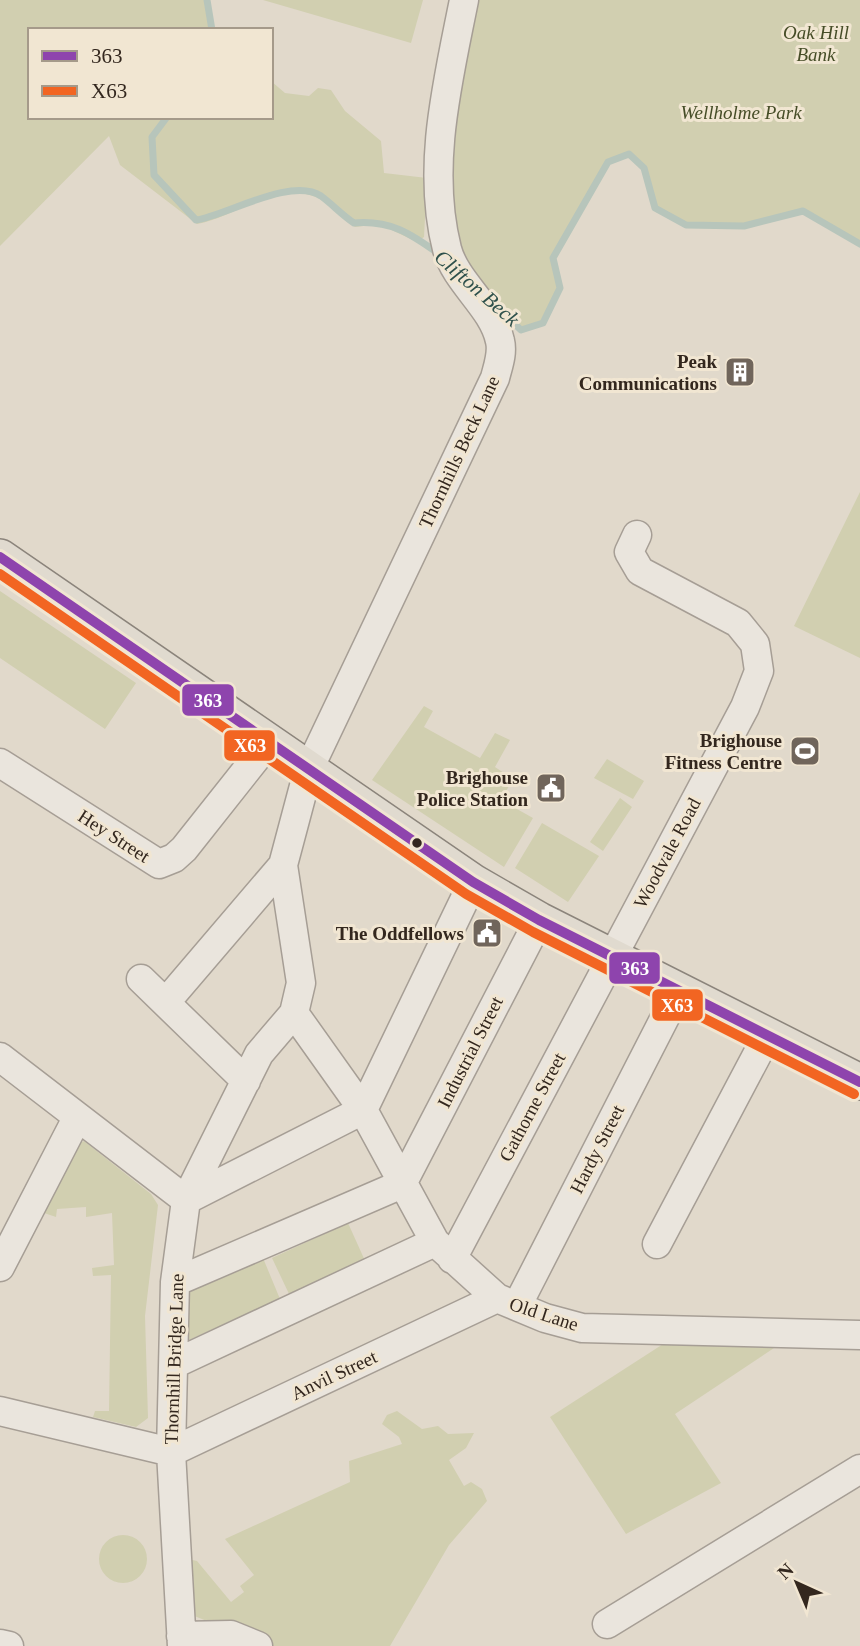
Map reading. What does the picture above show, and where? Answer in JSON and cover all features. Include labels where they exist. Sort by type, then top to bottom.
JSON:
[{"type":"main road","points":[[0,557],[473,882],[539,920],[678,992],[860,1082]]},
{"type":"street","name":"Thornhills Beck Lane","points":[[308,771],[495,378],[500,359],[500,340],[447,250],[440,194],[439,158],[444,102],[464,0]]},
{"type":"street","name":"Woodvale Road","points":[[612,956],[745,707],[759,671],[755,644],[738,622],[640,571],[629,552],[637,535]]},
{"type":"street","name":"Hey Street","points":[[0,763],[159,864],[174,858],[184,849],[268,743]]},
{"type":"street","name":"Thornhill Bridge Lane","points":[[182,1641],[171,1452],[174,1282],[186,1200],[259,1054],[293,1013],[301,983],[283,865],[308,771]]},
{"type":"street","points":[[166,1002],[283,865]]},
{"type":"street","points":[[0,1057],[186,1200],[363,1110],[473,882]]},
{"type":"street","name":"Industrial Street","points":[[402,1184],[539,920]]},
{"type":"street","name":"Gathorne Street","points":[[444,1250],[612,956]]},
{"type":"street","points":[[141,979],[246,1081]]},
{"type":"street","name":"Hardy Street","points":[[507,1302],[678,992]]},
{"type":"street","name":"Old Lane","points":[[293,1013],[363,1110],[402,1184],[444,1250],[507,1302],[582,1328],[860,1335]]},
{"type":"street","points":[[657,1244],[767,1036]]},
{"type":"street","points":[[0,1267],[76,1118]]},
{"type":"street","points":[[174,1282],[402,1184]]},
{"type":"street","points":[[174,1364],[444,1250]]},
{"type":"street","name":"Anvil Street","points":[[171,1452],[507,1302]]},
{"type":"street","points":[[0,1411],[171,1452]]},
{"type":"street","points":[[607,1625],[860,1469]]},
{"type":"street","points":[[182,1641],[231,1634],[258,1646]]},
{"type":"street","points":[[0,1644],[9,1646]]},
{"type":"green space","points":[[0,0],[207,0],[212,28],[28,28],[28,119],[273,119],[273,83],[285,93],[309,96],[318,88],[331,90],[345,111],[381,141],[384,173],[427,178],[424,237],[417,242],[379,224],[355,227],[326,203],[301,193],[270,197],[197,224],[120,165],[109,136],[0,246]]},
{"type":"green space","points":[[263,0],[423,0],[411,43]]},
{"type":"green space","name":"Wellholme Park","points":[[476,0],[860,0],[860,245],[803,211],[744,226],[686,225],[655,208],[644,168],[629,154],[608,162],[553,258],[560,288],[543,323],[521,330],[464,275],[446,174]]},
{"type":"green space","points":[[860,492],[860,658],[794,626]]},
{"type":"green space","points":[[0,591],[136,683],[105,729],[0,658]]},
{"type":"green space","points":[[424,706],[433,711],[424,727],[480,758],[495,733],[510,740],[495,767],[513,779],[501,800],[533,818],[504,867],[372,780]]},
{"type":"green space","points":[[607,759],[644,781],[633,799],[594,778]]},
{"type":"green space","points":[[620,798],[632,807],[603,851],[590,842]]},
{"type":"green space","points":[[542,823],[599,856],[568,902],[515,868]]},
{"type":"green space","points":[[84,1141],[151,1194],[158,1205],[145,1316],[148,1418],[136,1427],[93,1417],[95,1411],[109,1411],[111,1275],[93,1276],[92,1268],[114,1265],[112,1213],[86,1217],[86,1207],[57,1209],[56,1217],[44,1213],[78,1144]]},
{"type":"green space","points":[[348,1223],[366,1263],[290,1296],[272,1258]]},
{"type":"green space","points":[[263,1258],[280,1299],[182,1343],[182,1292]]},
{"type":"green space","points":[[674,1337],[780,1344],[675,1414],[721,1483],[626,1534],[550,1417]]},
{"type":"green space","points":[[397,1411],[422,1429],[438,1426],[448,1434],[474,1433],[466,1448],[449,1460],[464,1486],[471,1482],[482,1489],[487,1501],[449,1545],[390,1646],[268,1646],[192,1615],[188,1559],[197,1561],[231,1602],[244,1592],[240,1586],[254,1575],[225,1539],[350,1482],[349,1461],[402,1444],[399,1437],[382,1424],[387,1415]]},
{"type":"green space","points":[[123,1535],[132,1536],[140,1542],[146,1550],[146,1568],[140,1576],[132,1582],[123,1583],[114,1582],[106,1576],[100,1568],[99,1559],[100,1550],[106,1542],[114,1536]]},
{"type":"waterway","name":"Clifton Beck","points":[[207,0],[212,28]]},
{"type":"waterway","name":"Clifton Beck","points":[[166,119],[152,137],[154,175],[196,220],[276,194],[308,191],[321,196],[354,223],[389,226],[419,240],[439,254]]},
{"type":"waterway","name":"Clifton Beck","points":[[499,309],[521,330],[543,323],[560,288],[553,258],[608,162],[629,154],[644,168],[655,208],[686,225],[744,226],[803,211],[860,244]]},
{"type":"transit line","name":"363","points":[[0,557],[473,882],[539,920],[860,1082]]},
{"type":"transit line","name":"X63","points":[[0,574],[466,894],[533,932],[854,1094]]},
{"type":"place","name":"Peak Communications","points":[[740,372]]},
{"type":"place","name":"Brighouse Fitness Centre","points":[[805,751]]},
{"type":"place","name":"Brighouse Police Station","points":[[551,788]]},
{"type":"place","name":"The Oddfellows","points":[[487,933]]},
{"type":"park label","name":"Oak Hill Bank","points":[[816,43]]}]
